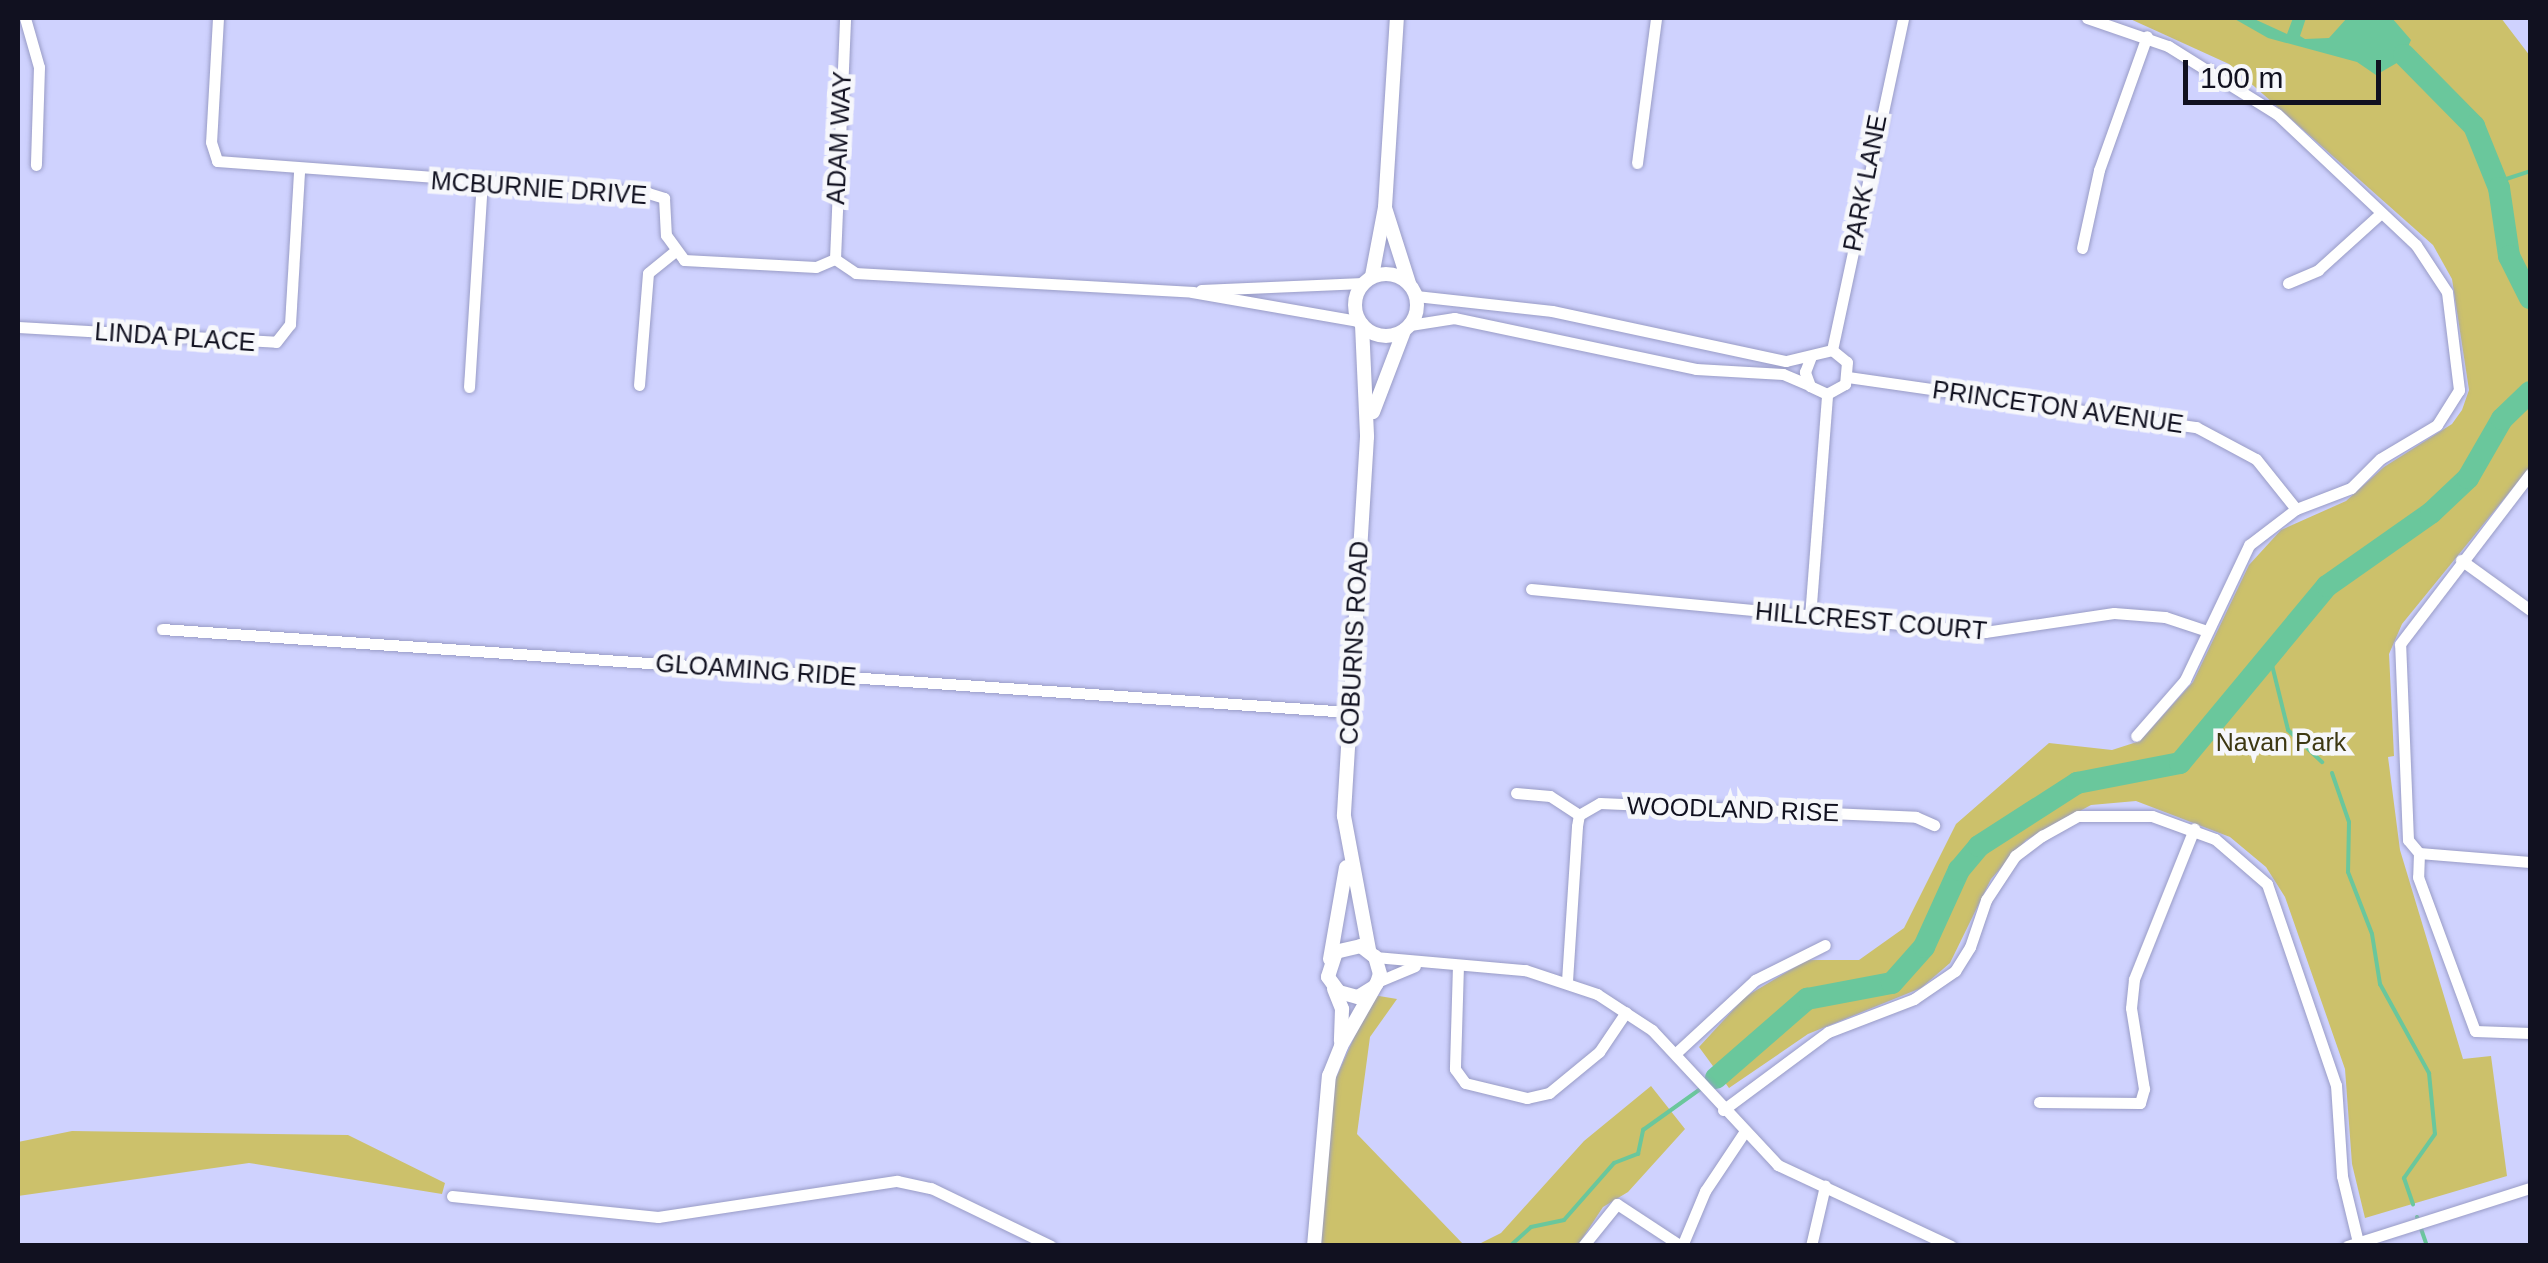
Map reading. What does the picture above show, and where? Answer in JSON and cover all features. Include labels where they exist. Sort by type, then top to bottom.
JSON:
[{"type":"street","points":[[25,18],[39,67],[36,164]]},
{"type":"street","name":"MCBURNIE DRIVE","points":[[218,18],[212,142],[217,161],[298,171],[664,198],[673,253]]},
{"type":"street","name":"ADAM WAY","points":[[835,259],[845,18]]},
{"type":"street","points":[[1360,323],[1354,301],[1368,280],[1385,207],[1397,18]]},
{"type":"street","points":[[1637,164],[1656,18]]},
{"type":"street","name":"PARK LANE","points":[[1832,350],[1903,18]]},
{"type":"street","points":[[2087,18],[2147,36],[2276,114],[2436,266],[2447,292],[2458,390],[2437,426],[2380,459],[2351,488],[2296,509],[2250,545],[2184,680],[2136,736]]},
{"type":"street","points":[[2082,248],[2099,170],[2147,36]]},
{"type":"street","name":"LINDA PLACE","points":[[18,327],[276,342],[290,324],[298,171]]},
{"type":"street","points":[[469,387],[482,182]]},
{"type":"street","points":[[1385,207],[1413,290],[1407,328]]},
{"type":"street","points":[[2288,283],[2318,270],[2381,214]]},
{"type":"street","points":[[639,385],[648,274],[673,253],[684,260],[816,267],[835,259],[856,273],[1192,292],[1368,280],[1392,274],[1413,290],[1552,311],[1786,361],[1832,350],[1847,362],[1848,377],[1828,394],[1810,617]]},
{"type":"street","points":[[1192,292],[1360,323],[1386,336],[1454,318],[1696,369],[1797,376],[1828,394]]},
{"type":"street","name":"COBURNS ROAD","points":[[1330,960],[1348,850],[1349,712],[1367,437],[1360,323]]},
{"type":"street","name":"COBURNS ROAD","points":[[1367,437],[1379,384],[1407,328]]},
{"type":"street","points":[[1810,386],[1805,372],[1811,356]]},
{"type":"street","name":"PRINCETON AVENUE","points":[[1848,377],[2196,427],[2256,459],[2296,509]]},
{"type":"street","points":[[2530,474],[2400,644],[2397,663],[2408,840],[2419,853],[2418,877],[2475,1031],[2530,1034]]},
{"type":"street","points":[[2461,560],[2530,610]]},
{"type":"street","name":"HILLCREST COURT","points":[[1531,589],[1985,632],[2140,613],[2207,632]]},
{"type":"street","name":"GLOAMING RIDE","points":[[162,628],[1349,712]]},
{"type":"street","points":[[1516,793],[1550,796],[1579,814],[1567,981]]},
{"type":"street","name":"WOODLAND RISE","points":[[1579,814],[1600,803],[1916,817],[1934,825]]},
{"type":"street","points":[[1723,1110],[1828,1032],[1914,999],[1955,970],[1970,947],[1986,900],[2015,856],[2078,816],[2117,812],[2194,830],[2253,868],[2278,908],[2336,1085],[2342,1176],[2352,1244],[2530,1188]]},
{"type":"street","points":[[2039,1102],[2140,1103],[2144,1088],[2131,1008],[2134,979],[2194,830]]},
{"type":"street","name":"COBURNS ROAD","points":[[1348,850],[1372,953]]},
{"type":"street","points":[[2419,853],[2530,862]]},
{"type":"street","points":[[1341,1046],[1342,1008],[1332,985],[1330,960],[1352,945],[1419,965],[1458,964],[1567,981],[1626,1012],[1676,1053],[1743,1134],[1778,1164],[1951,1246]]},
{"type":"street","points":[[1676,1053],[1754,980],[1799,952],[1825,945]]},
{"type":"street","points":[[1314,1246],[1322,1108],[1341,1046],[1376,985],[1372,953]]},
{"type":"street","points":[[1458,964],[1455,1070],[1465,1083],[1527,1098],[1548,1093],[1599,1052],[1626,1012]]},
{"type":"street","points":[[1332,985],[1348,996],[1419,965]]},
{"type":"street","points":[[1583,1246],[1617,1204],[1682,1246],[1705,1191],[1743,1134]]},
{"type":"street","points":[[452,1196],[658,1218],[858,1182],[897,1181],[931,1188],[1052,1246]]},
{"type":"street","points":[[1812,1246],[1824,1186]]},
{"type":"green space","name":"Navan Park","points":[[2128,18],[2501,18],[2530,56],[2530,467],[2402,624],[2389,654],[2394,756],[2388,757],[2400,850],[2463,1059],[2491,1056],[2507,1176],[2365,1218],[2352,1164],[2345,1069],[2285,897],[2266,867],[2230,837],[2136,801],[2091,805],[2026,840],[1991,879],[1950,963],[1921,988],[1808,1034],[1729,1088],[1699,1047],[1745,997],[1807,960],[1859,960],[1904,928],[1956,824],[2049,743],[2112,750],[2140,741],[2193,682],[2249,565],[2281,530],[2346,501],[2384,467],[2452,424],[2462,410],[2469,390],[2452,279],[2433,245],[2229,64]]},
{"type":"green space","points":[[1373,995],[1397,999],[1370,1037],[1357,1134],[1464,1245],[1317,1246],[1325,1103]]},
{"type":"green space","points":[[1651,1086],[1685,1129],[1628,1192],[1603,1207],[1578,1245],[1475,1246],[1501,1233],[1584,1141]]},
{"type":"green space","points":[[72,1131],[348,1135],[445,1183],[442,1194],[249,1163],[18,1196],[18,1142]]},
{"type":"shaded area","points":[[2233,18],[2252,18],[2287,34],[2293,18],[2306,18],[2300,36],[2305,39],[2329,38],[2347,18],[2392,18],[2411,40],[2402,60],[2376,75],[2357,62],[2268,38]]},
{"type":"waterway","points":[[2404,55],[2474,126],[2499,188],[2509,256],[2530,298]]},
{"type":"waterway","points":[[2497,182],[2530,171]]},
{"type":"waterway","points":[[1716,1078],[1807,999],[1892,983],[1924,947],[1959,870],[1979,846],[2077,783],[2180,763],[2327,586],[2431,513],[2468,478],[2502,419],[2530,392]]},
{"type":"waterway","points":[[2270,657],[2288,730],[2322,762]]},
{"type":"waterway","points":[[2332,773],[2349,822],[2348,872],[2372,934],[2380,984],[2429,1073],[2435,1134],[2404,1178],[2413,1204]]},
{"type":"waterway","points":[[1510,1246],[1531,1227],[1564,1220],[1614,1163],[1638,1154],[1643,1130],[1716,1078]]},
{"type":"waterway","points":[[2417,1217],[2427,1246]]}]
